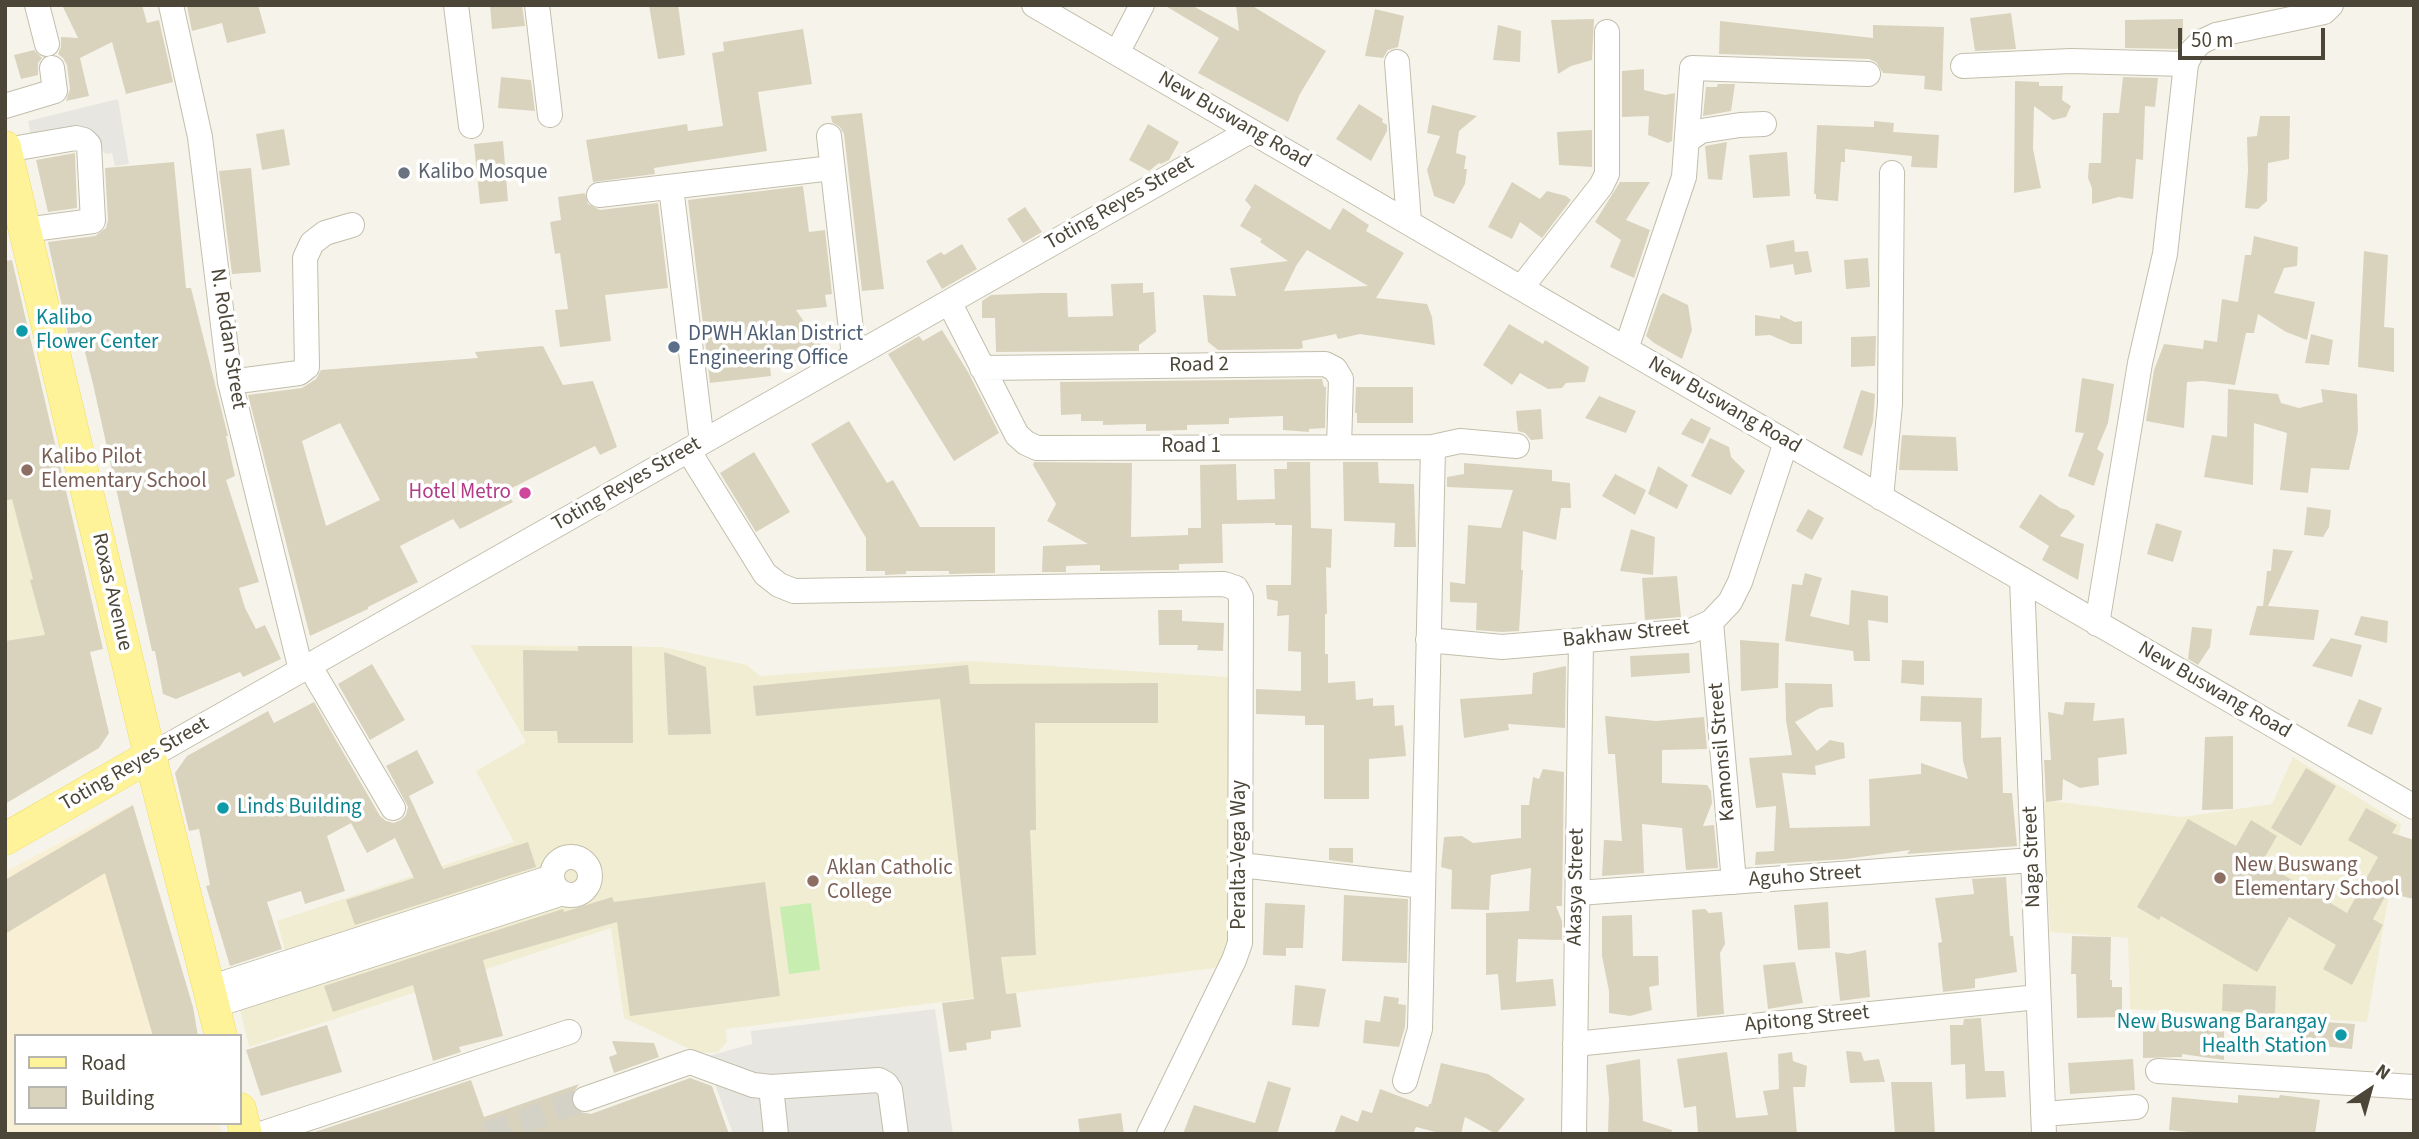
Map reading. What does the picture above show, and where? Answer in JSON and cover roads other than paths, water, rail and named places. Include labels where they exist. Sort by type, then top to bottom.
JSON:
[{"type":"main road","name":"Roxas Avenue","points":[[6,148],[150,756],[214,1010]]},
{"type":"main road","name":"Toting Reyes Street","points":[[5,839],[150,756]]},
{"type":"street","points":[[37,5],[47,44]]},
{"type":"street","name":"N. Roldan Street","points":[[171,5],[200,137],[230,382],[305,668],[393,808]]},
{"type":"street","points":[[456,5],[471,126]]},
{"type":"street","points":[[537,5],[550,115]]},
{"type":"street","name":"New Buswang Road","points":[[1034,5],[2414,807]]},
{"type":"street","points":[[1117,53],[1142,5]]},
{"type":"street","points":[[2097,624],[2140,363],[2165,254],[2186,64],[2192,51],[2201,42],[2216,35],[2324,12],[2331,5]]},
{"type":"street","points":[[1521,288],[1601,186],[1607,174],[1606,32]]},
{"type":"street","points":[[1963,66],[2071,61],[2186,64]]},
{"type":"street","points":[[1398,62],[1409,222]]},
{"type":"street","points":[[5,106],[55,91],[52,68]]},
{"type":"street","points":[[1626,349],[1684,177],[1692,68],[1868,74]]},
{"type":"street","points":[[1688,140],[1702,131],[1764,124]]},
{"type":"street","name":"Toting Reyes Street","points":[[150,756],[1250,131]]},
{"type":"street","points":[[829,136],[854,356]]},
{"type":"street","points":[[6,148],[76,138],[89,145],[93,221],[25,230]]},
{"type":"street","points":[[599,195],[832,168]]},
{"type":"street","points":[[1881,498],[1891,404],[1892,173]]},
{"type":"street","points":[[671,187],[695,446]]},
{"type":"street","points":[[230,382],[299,373],[307,367],[305,258],[312,243],[326,233],[352,225]]},
{"type":"street","name":"Road 1","points":[[949,302],[1017,435],[1037,448],[1433,447],[1460,441],[1517,446]]},
{"type":"street","name":"Road 2","points":[[982,368],[1325,364],[1335,369],[1341,379],[1339,447]]},
{"type":"street","name":"Bakhaw Street","points":[[1428,640],[1502,647],[1692,631],[1711,622],[1730,603],[1740,582],[1786,442]]},
{"type":"street","name":"Peralta-Vega Way","points":[[695,446],[765,574],[779,585],[794,591],[1224,584],[1236,588],[1241,597],[1240,943],[1149,1134]]},
{"type":"street","points":[[1405,1081],[1420,1029],[1433,447]]},
{"type":"street","name":"Naga Street","points":[[2022,579],[2043,1124]]},
{"type":"street","name":"Kamonsil Street","points":[[1711,622],[1734,882]]},
{"type":"street","name":"Akasya Street","points":[[1574,1134],[1581,641]]},
{"type":"street","name":"Aguho Street","points":[[1577,893],[2033,860]]},
{"type":"street","points":[[1241,865],[1423,886]]},
{"type":"street","points":[[214,1010],[558,885]]},
{"type":"street","name":"Apitong Street","points":[[1575,1044],[2038,997]]},
{"type":"street","points":[[261,1134],[569,1032]]},
{"type":"street","points":[[585,1099],[690,1062],[753,1085],[771,1087],[875,1080],[883,1082],[890,1090],[896,1134]]},
{"type":"street","points":[[2158,1071],[2414,1087]]},
{"type":"street","points":[[771,1087],[776,1134]]},
{"type":"street","points":[[2043,1124],[2136,1107]]},
{"type":"tunnel","points":[[487,1134],[585,1099]]},
{"type":"place","name":"Kalibo Mosque","points":[[404,173]]},
{"type":"place","name":"Kalibo Flower Center","points":[[22,331]]},
{"type":"place","name":"DPWH Aklan District Engineering Office","points":[[674,347]]},
{"type":"place","name":"Kalibo Pilot Elementary School","points":[[27,470]]},
{"type":"place","name":"Hotel Metro","points":[[525,493]]},
{"type":"place","name":"Linds Building","points":[[223,808]]},
{"type":"place","name":"New Buswang Elementary School","points":[[2220,878]]},
{"type":"place","name":"Aklan Catholic College","points":[[813,881]]},
{"type":"place","name":"New Buswang Barangay Health Station","points":[[2341,1035]]}]
